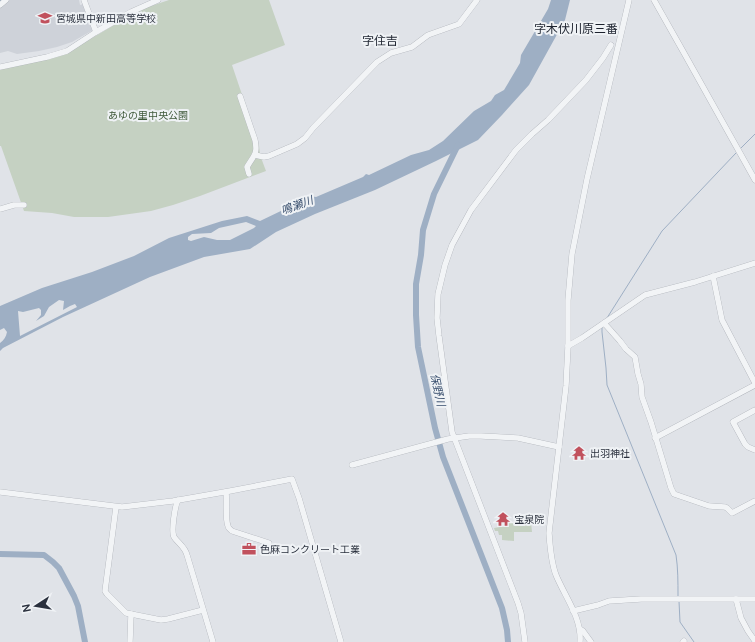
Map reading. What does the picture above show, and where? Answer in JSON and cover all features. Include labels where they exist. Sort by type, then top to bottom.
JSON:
[{"type":"street","points":[[0,5],[6,0]]},
{"type":"street","points":[[84,0],[96,32]]},
{"type":"street","points":[[255,155],[264,157],[269,156],[301,141],[377,62],[391,54],[412,48],[428,34],[459,24],[477,0]]},
{"type":"street","points":[[580,642],[581,636],[578,621],[556,574],[550,555],[549,533],[566,386],[568,300],[572,254],[587,179],[629,0]]},
{"type":"street","points":[[654,0],[755,180]]},
{"type":"street","points":[[0,67],[63,53],[131,12],[154,1]]},
{"type":"street","points":[[525,642],[518,603],[452,432],[437,318],[438,294],[447,258],[452,245],[471,210],[516,150],[548,120],[586,80],[611,45]]},
{"type":"street","points":[[240,96],[256,143],[255,155],[247,167],[249,174]]},
{"type":"street","points":[[0,209],[24,205]]},
{"type":"street","points":[[568,346],[646,295],[695,282],[755,263]]},
{"type":"street","points":[[655,438],[755,384],[722,320],[713,276]]},
{"type":"street","points":[[603,324],[635,357],[641,384],[642,397],[670,488],[674,494],[710,506],[725,507],[732,513],[755,501]]},
{"type":"street","points":[[755,410],[733,422],[745,444],[755,450]]},
{"type":"street","points":[[352,465],[454,438],[481,436],[518,438],[559,447]]},
{"type":"street","points":[[0,492],[116,507],[129,507],[226,492],[292,479],[299,498],[341,642]]},
{"type":"street","points":[[226,492],[229,529],[270,543]]},
{"type":"street","points":[[178,500],[174,517],[174,536],[186,551],[213,642]]},
{"type":"street","points":[[116,507],[105,591],[107,594],[126,613],[164,620],[203,610]]},
{"type":"street","points":[[736,599],[741,618],[755,641]]},
{"type":"street","points":[[573,611],[593,607],[609,601],[755,599]]},
{"type":"street","points":[[130,642],[131,614]]},
{"type":"street","points":[[580,629],[591,642]]},
{"type":"shaded area","name":"宮城県中新田高等学校","points":[[8,0],[79,0],[80,5],[84,4],[93,30],[72,42],[57,47],[17,54],[8,51],[0,53],[0,6]]},
{"type":"green space","name":"あゆの里中央公園","points":[[169,0],[269,0],[285,45],[232,65],[259,145],[260,155],[266,171],[200,196],[151,211],[108,217],[74,217],[52,213],[24,211],[0,146],[0,65],[48,54],[82,44],[124,19],[148,7]]},
{"type":"green space","points":[[531,522],[532,532],[514,532],[514,541],[502,540],[502,535],[499,535],[498,531],[495,531],[494,528],[506,526],[506,523]]},
{"type":"water","points":[[551,0],[570,0],[565,20],[529,85],[478,140],[375,190],[315,214],[276,232],[250,249],[204,257],[150,277],[63,317],[3,348],[0,351],[0,343],[5,338],[7,332],[4,328],[0,330],[0,306],[42,288],[92,272],[134,256],[169,238],[222,221],[247,216],[260,221],[285,209],[302,205],[305,198],[309,196],[316,197],[363,177],[366,174],[369,175],[411,155],[429,150],[443,141],[474,111],[491,101],[495,95],[504,90],[520,63],[521,55],[548,9]],"holes":[[[246,222],[256,226],[230,240],[217,240],[204,237],[191,241],[188,240],[188,237],[192,234],[211,233],[219,228]],[[59,300],[64,301],[63,310],[75,304],[77,307],[20,336],[18,311],[23,312],[39,308],[41,310],[41,315],[36,321],[44,316],[49,307]]]},
{"type":"waterway","points":[[740,149],[755,134]]},
{"type":"waterway","name":"保野川","points":[[458,145],[434,194],[423,230],[421,255],[416,284],[418,347],[435,428],[443,457],[502,608],[508,642]]},
{"type":"waterway","points":[[607,318],[662,231],[736,153]]},
{"type":"waterway","points":[[602,327],[607,385],[676,555],[678,570],[678,596]]},
{"type":"waterway","points":[[0,554],[44,555],[59,568],[78,606],[85,642]]},
{"type":"waterway","points":[[679,601],[680,622],[694,642]]},
{"type":"place","name":"宮城県中新田高等学校","points":[[45,18]]},
{"type":"place","name":"出羽神社","points":[[579,453]]},
{"type":"place","name":"宝泉院","points":[[503,519]]},
{"type":"place","name":"色麻コンクリート工業","points":[[249,549]]},
{"type":"district","name":"字木伏川原三番","points":[[576,29]]},
{"type":"district","name":"字住吉","points":[[380,41]]},
{"type":"water label","name":"鳴瀬川","points":[[297,205]]}]
